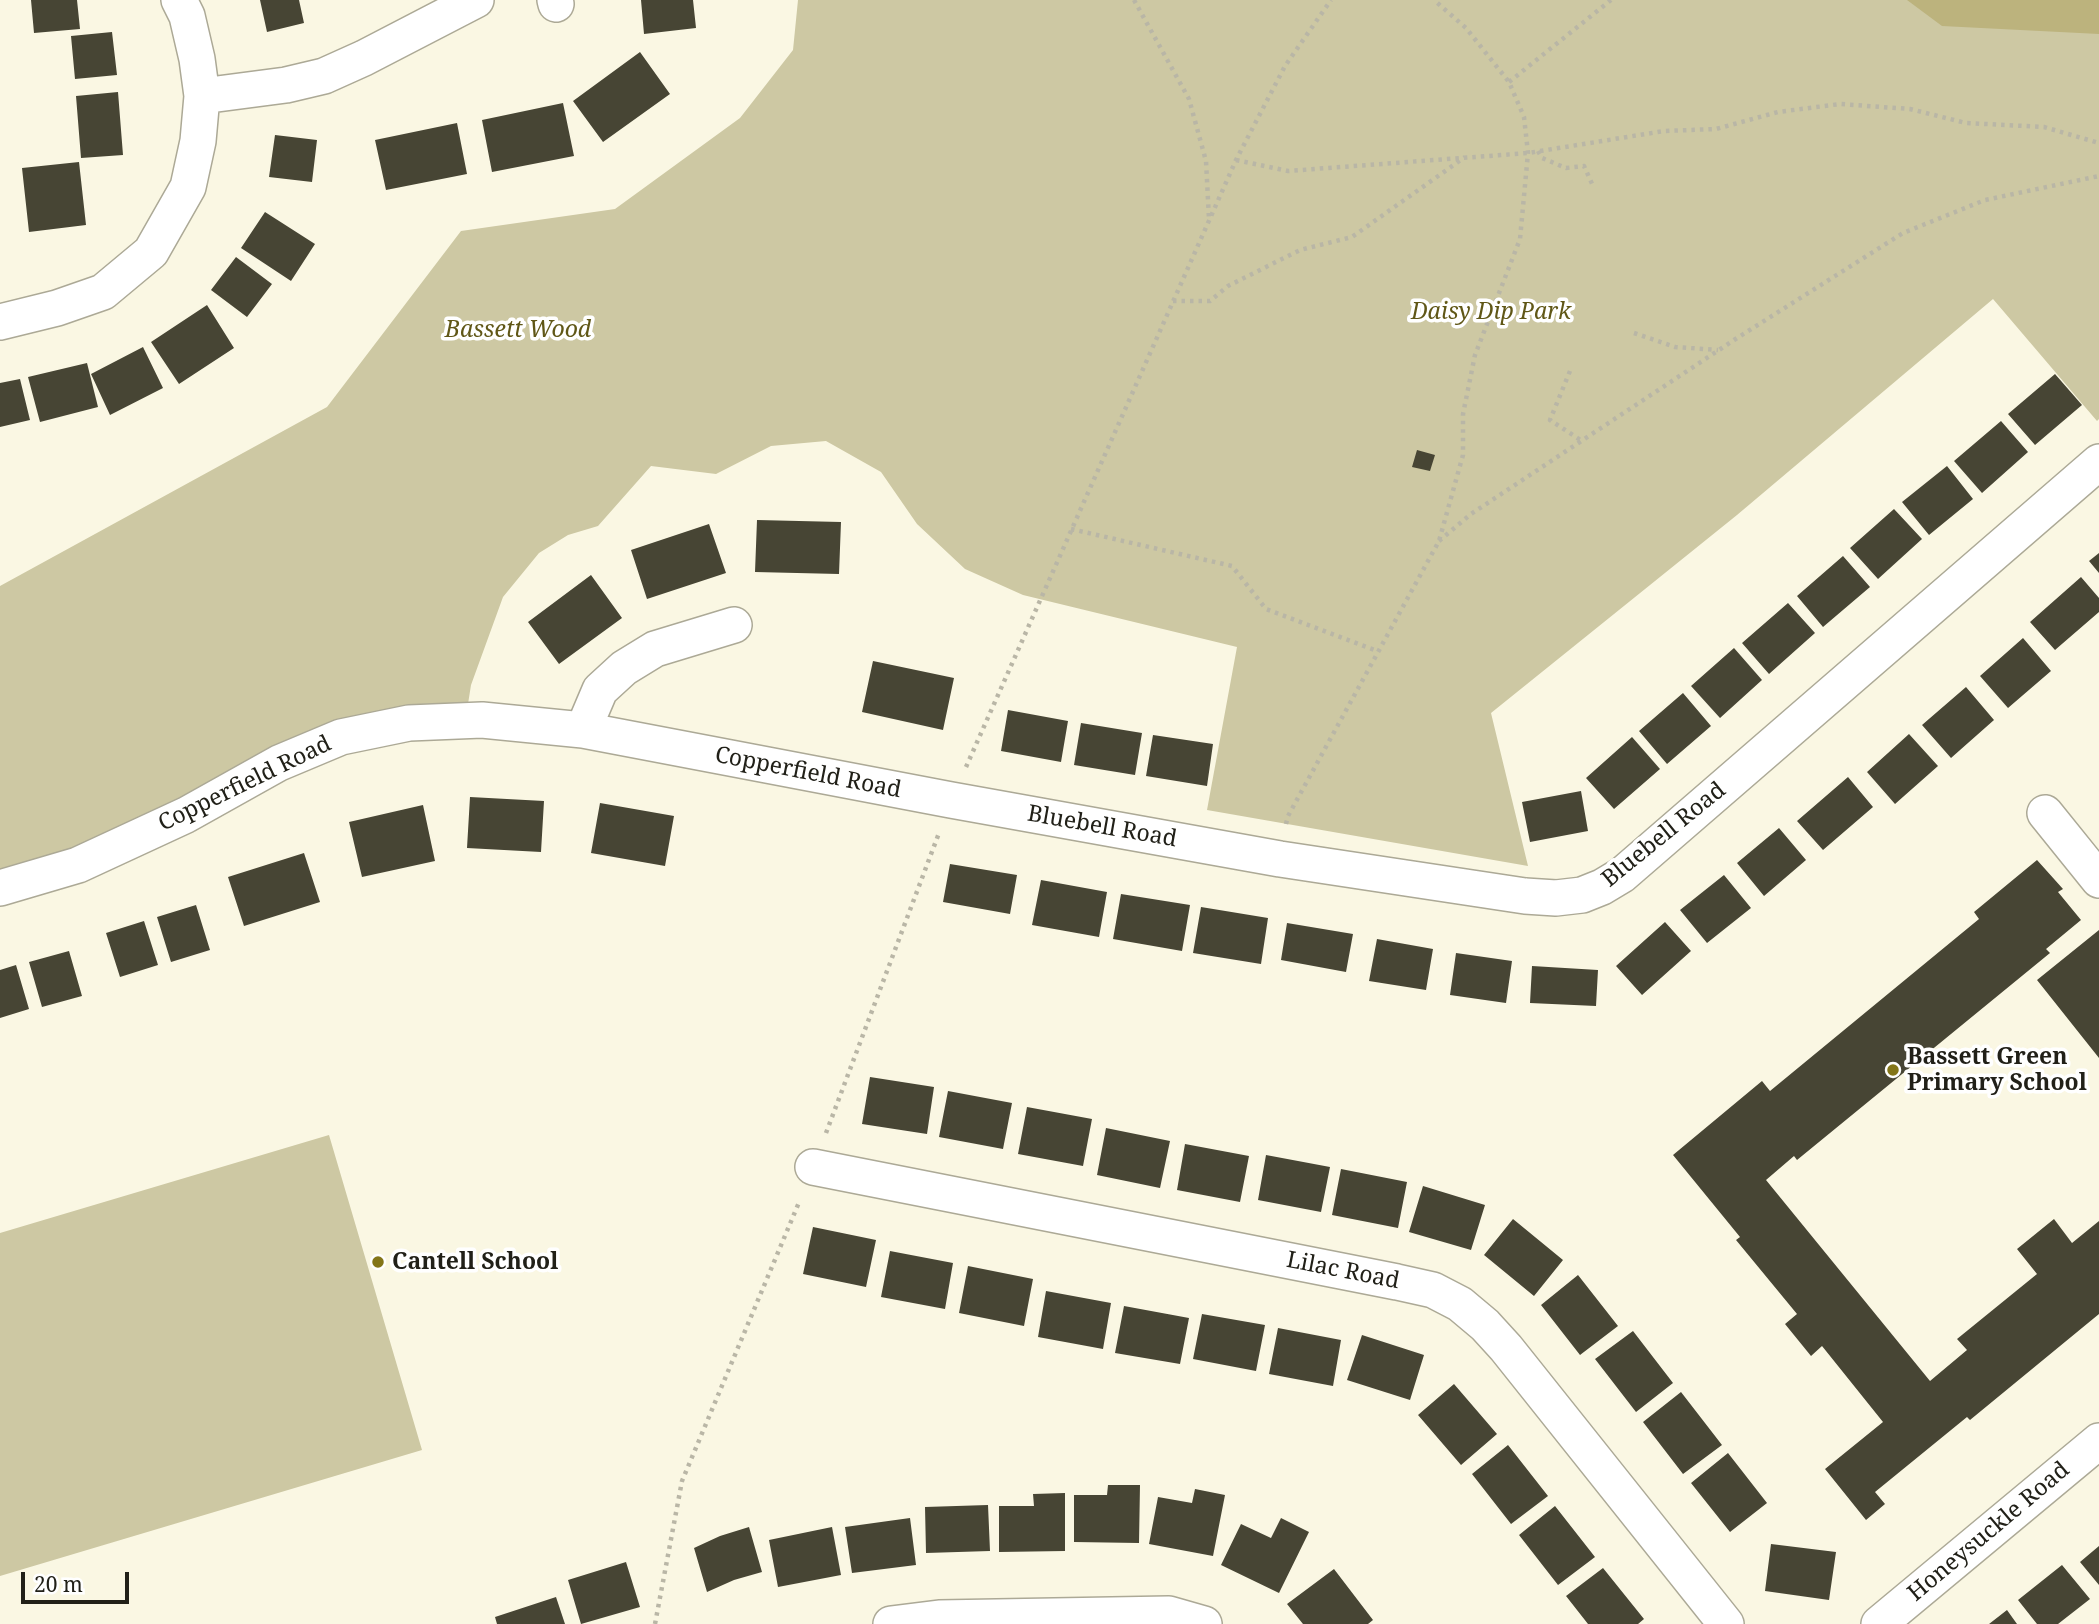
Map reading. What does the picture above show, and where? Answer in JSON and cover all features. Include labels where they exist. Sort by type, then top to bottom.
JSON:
[{"type":"street","points":[[0,322],[57,308],[103,292],[151,252],[188,187],[198,141],[202,96],[190,27],[179,0]]},
{"type":"street","points":[[202,96],[286,85],[324,76],[475,0]]},
{"type":"street","name":"Bluebell Road","points":[[951,800],[1280,859],[1525,896],[1556,898],[1582,895],[1622,875],[2099,462]]},
{"type":"street","points":[[583,730],[600,690],[624,668],[655,649],[734,625]]},
{"type":"street","name":"Copperfield Road","points":[[0,888],[78,864],[186,815],[279,763],[341,737],[409,723],[482,720],[583,730],[951,800]]},
{"type":"street","points":[[2045,813],[2099,880]]},
{"type":"street","name":"Lilac Road","points":[[813,1167],[1433,1290],[1460,1304],[1485,1325],[1506,1348],[1726,1624]]},
{"type":"street","name":"Honeysuckle Road","points":[[1879,1624],[2099,1441]]},
{"type":"street","points":[[891,1624],[939,1618],[1169,1614],[1204,1624]]},
{"type":"path","points":[[1134,0],[1188,99],[1206,160],[1209,220]]},
{"type":"path","points":[[655,1624],[682,1481],[813,1167],[951,800],[1236,160],[1285,66],[1331,0]]},
{"type":"path","points":[[1280,859],[1288,816],[1439,541],[1463,455],[1463,414],[1475,355],[1520,239],[1528,153],[1524,117],[1509,82],[1466,28],[1434,0]]},
{"type":"path","points":[[1509,82],[1611,0]]},
{"type":"path","points":[[1236,160],[1288,171],[1528,153],[1664,131],[1716,129],[1778,112],[1840,104],[1910,109],[1966,123],[2044,127],[2099,143]]},
{"type":"path","points":[[1538,152],[1542,158],[1566,168],[1584,166],[1592,186]]},
{"type":"path","points":[[1173,301],[1210,301],[1228,285],[1300,250],[1352,237],[1466,157]]},
{"type":"path","points":[[1439,541],[1471,514],[1903,233],[1985,200],[2099,176]]},
{"type":"path","points":[[1634,332],[1675,347],[1719,351]]},
{"type":"path","points":[[1570,371],[1550,419],[1582,441]]},
{"type":"path","points":[[1071,529],[1232,566],[1266,609],[1377,651]]},
{"type":"green space","points":[[798,0],[2099,0],[2099,419],[2097,421],[1993,299],[1737,515],[1491,713],[1528,866],[1207,810],[1237,647],[1023,595],[965,569],[917,524],[881,472],[826,441],[771,446],[716,474],[651,466],[598,526],[568,535],[539,553],[503,597],[471,685],[468,704],[0,874],[0,586],[327,407],[461,231],[615,209],[740,118],[793,50]]},
{"type":"green space","points":[[329,1135],[422,1450],[0,1576],[0,1233]]},
{"type":"shaded area","points":[[1907,0],[2099,0],[2099,34],[1942,26]]},
{"type":"building","points":[[31,0],[77,0],[80,29],[34,33]]},
{"type":"building","points":[[260,0],[299,0],[304,23],[267,32]]},
{"type":"building","points":[[641,0],[693,0],[696,28],[644,34]]},
{"type":"building","points":[[112,32],[117,75],[75,79],[71,36]]},
{"type":"building","points":[[640,52],[670,94],[603,142],[573,101]]},
{"type":"building","points":[[118,92],[123,155],[81,158],[76,96]]},
{"type":"building","points":[[563,103],[574,156],[492,172],[482,120]]},
{"type":"building","points":[[457,123],[467,174],[386,190],[375,140]]},
{"type":"building","points":[[275,135],[317,140],[312,182],[269,177]]},
{"type":"building","points":[[79,162],[86,225],[29,232],[22,168]]},
{"type":"building","points":[[265,212],[315,244],[291,281],[241,248]]},
{"type":"building","points":[[236,257],[272,284],[247,317],[211,290]]},
{"type":"building","points":[[207,305],[234,348],[179,384],[151,342]]},
{"type":"building","points":[[143,347],[163,388],[110,415],[91,374]]},
{"type":"building","points":[[87,363],[98,407],[40,422],[28,377]]},
{"type":"building","points":[[2055,374],[2082,405],[2035,445],[2008,414]]},
{"type":"building","points":[[20,379],[30,420],[0,427],[0,383]]},
{"type":"building","points":[[2001,421],[2028,452],[1982,493],[1954,461]]},
{"type":"building","points":[[1417,450],[1435,455],[1430,471],[1412,467]]},
{"type":"building","points":[[1947,466],[1973,499],[1929,535],[1902,502]]},
{"type":"building","points":[[1894,509],[1922,539],[1878,579],[1850,548]]},
{"type":"building","points":[[757,520],[841,522],[839,574],[755,572]]},
{"type":"building","points":[[709,524],[726,573],[647,599],[631,550]]},
{"type":"building","points":[[2099,553],[2099,573],[2089,561]]},
{"type":"building","points":[[1843,556],[1870,587],[1823,627],[1797,596]]},
{"type":"building","points":[[591,575],[622,618],[559,664],[528,622]]},
{"type":"building","points":[[2081,577],[2099,598],[2099,612],[2055,650],[2030,622]]},
{"type":"building","points":[[1788,603],[1815,633],[1769,674],[1742,643]]},
{"type":"building","points":[[2023,638],[2051,671],[2008,708],[1980,676]]},
{"type":"building","points":[[1734,648],[1762,680],[1720,718],[1691,686]]},
{"type":"building","points":[[873,661],[954,678],[943,730],[862,712]]},
{"type":"building","points":[[1966,687],[1994,720],[1951,758],[1922,725]]},
{"type":"building","points":[[1683,693],[1711,726],[1667,764],[1639,731]]},
{"type":"building","points":[[1008,710],[1068,721],[1061,762],[1001,751]]},
{"type":"building","points":[[1081,723],[1142,733],[1135,775],[1074,765]]},
{"type":"building","points":[[1909,734],[1938,766],[1895,804],[1867,772]]},
{"type":"building","points":[[1153,735],[1213,744],[1207,786],[1146,776]]},
{"type":"building","points":[[1632,737],[1660,769],[1614,809],[1586,778]]},
{"type":"building","points":[[1848,777],[1873,807],[1823,850],[1797,821]]},
{"type":"building","points":[[1581,791],[1588,831],[1530,842],[1522,802]]},
{"type":"building","points":[[470,797],[544,801],[541,852],[467,848]]},
{"type":"building","points":[[600,803],[674,816],[665,866],[591,853]]},
{"type":"building","points":[[423,805],[435,861],[362,877],[349,822]]},
{"type":"building","points":[[1779,828],[1806,860],[1764,896],[1737,863]]},
{"type":"building","points":[[304,853],[320,902],[244,926],[228,877]]},
{"type":"building","points":[[2037,860],[2063,889],[2058,892],[2081,920],[2046,949],[2050,953],[1797,1160],[1794,1156],[1766,1180],[1930,1381],[1967,1350],[1957,1339],[2037,1274],[2017,1249],[2054,1219],[2072,1243],[2099,1221],[2099,1314],[1970,1420],[1967,1417],[1875,1492],[1885,1504],[1866,1520],[1825,1469],[1883,1422],[1822,1346],[1811,1356],[1785,1324],[1797,1314],[1736,1240],[1740,1237],[1673,1155],[1762,1081],[1770,1091],[1979,919],[1974,912]]},
{"type":"building","points":[[950,864],[1017,875],[1010,914],[943,902]]},
{"type":"building","points":[[1724,875],[1751,908],[1707,943],[1680,910]]},
{"type":"building","points":[[1041,880],[1107,892],[1099,937],[1032,925]]},
{"type":"building","points":[[1121,894],[1190,905],[1182,951],[1113,939]]},
{"type":"building","points":[[196,905],[210,950],[171,962],[157,917]]},
{"type":"building","points":[[1201,907],[1268,918],[1261,964],[1193,953]]},
{"type":"building","points":[[144,921],[158,965],[120,977],[106,933]]},
{"type":"building","points":[[1665,922],[1691,951],[1642,995],[1616,966]]},
{"type":"building","points":[[1287,923],[1353,934],[1346,972],[1281,960]]},
{"type":"building","points":[[2099,930],[2099,1058],[2037,980]]},
{"type":"building","points":[[1377,939],[1433,949],[1426,990],[1369,981]]},
{"type":"building","points":[[69,951],[82,996],[42,1007],[29,962]]},
{"type":"building","points":[[1456,953],[1512,961],[1506,1003],[1450,995]]},
{"type":"building","points":[[16,965],[29,1009],[0,1018],[0,970]]},
{"type":"building","points":[[1532,966],[1598,970],[1596,1006],[1530,1003]]},
{"type":"building","points":[[870,1077],[934,1087],[927,1134],[862,1124]]},
{"type":"building","points":[[948,1091],[1012,1103],[1003,1149],[939,1137]]},
{"type":"building","points":[[1027,1107],[1092,1119],[1083,1166],[1018,1154]]},
{"type":"building","points":[[1106,1128],[1170,1141],[1160,1188],[1097,1175]]},
{"type":"building","points":[[1185,1144],[1249,1156],[1240,1202],[1177,1190]]},
{"type":"building","points":[[1266,1155],[1330,1167],[1321,1212],[1258,1200]]},
{"type":"building","points":[[1341,1169],[1407,1182],[1398,1228],[1332,1215]]},
{"type":"building","points":[[1423,1186],[1485,1205],[1471,1250],[1409,1232]]},
{"type":"building","points":[[1513,1219],[1563,1260],[1534,1296],[1484,1255]]},
{"type":"building","points":[[813,1227],[876,1240],[866,1287],[803,1274]]},
{"type":"building","points":[[890,1251],[953,1263],[945,1309],[881,1297]]},
{"type":"building","points":[[968,1266],[1033,1279],[1024,1326],[959,1313]]},
{"type":"building","points":[[1578,1275],[1618,1326],[1580,1355],[1541,1305]]},
{"type":"building","points":[[1046,1291],[1111,1303],[1103,1349],[1038,1337]]},
{"type":"building","points":[[1124,1306],[1189,1318],[1180,1364],[1115,1353]]},
{"type":"building","points":[[1202,1314],[1265,1325],[1256,1371],[1193,1359]]},
{"type":"building","points":[[1278,1328],[1341,1340],[1333,1386],[1269,1374]]},
{"type":"building","points":[[1633,1331],[1673,1383],[1636,1412],[1595,1359]]},
{"type":"building","points":[[1362,1335],[1424,1355],[1410,1400],[1347,1380]]},
{"type":"building","points":[[1454,1384],[1497,1434],[1461,1465],[1418,1415]]},
{"type":"building","points":[[1681,1392],[1722,1445],[1683,1474],[1643,1422]]},
{"type":"building","points":[[1508,1445],[1548,1496],[1511,1524],[1472,1474]]},
{"type":"building","points":[[1728,1453],[1767,1503],[1730,1532],[1691,1483]]},
{"type":"building","points":[[1108,1485],[1140,1485],[1139,1543],[1074,1542],[1074,1495],[1107,1495]]},
{"type":"building","points":[[1195,1489],[1225,1495],[1213,1556],[1149,1544],[1158,1497],[1192,1503]]},
{"type":"building","points":[[1065,1493],[1065,1551],[999,1552],[999,1506],[1034,1506],[1033,1494]]},
{"type":"building","points":[[988,1505],[990,1551],[926,1553],[925,1507]]},
{"type":"building","points":[[1555,1506],[1595,1557],[1558,1585],[1519,1535]]},
{"type":"building","points":[[910,1518],[916,1565],[852,1573],[845,1527]]},
{"type":"building","points":[[1281,1518],[1309,1532],[1279,1593],[1221,1565],[1241,1524],[1271,1538]]},
{"type":"building","points":[[749,1527],[762,1572],[707,1592],[694,1548]]},
{"type":"building","points":[[832,1527],[841,1575],[778,1587],[769,1540]]},
{"type":"building","points":[[1771,1544],[1836,1552],[1829,1600],[1765,1591]]},
{"type":"building","points":[[2099,1546],[2099,1585],[2080,1562]]},
{"type":"building","points":[[626,1562],[640,1607],[581,1624],[568,1580]]},
{"type":"building","points":[[2062,1565],[2090,1599],[2058,1624],[2037,1624],[2018,1600]]},
{"type":"building","points":[[1603,1568],[1644,1619],[1638,1624],[1588,1624],[1566,1596]]},
{"type":"building","points":[[1334,1569],[1373,1620],[1368,1624],[1303,1624],[1287,1604]]},
{"type":"building","points":[[556,1597],[565,1624],[497,1624],[495,1617]]},
{"type":"building","points":[[2007,1610],[2017,1624],[1989,1624]]},
{"type":"place","name":"Bassett Green Primary School","points":[[1893,1070]]},
{"type":"place","name":"Cantell School","points":[[378,1262]]},
{"type":"park label","name":"Daisy Dip Park","points":[[1491,312]]},
{"type":"park label","name":"Bassett Wood","points":[[518,330]]}]
